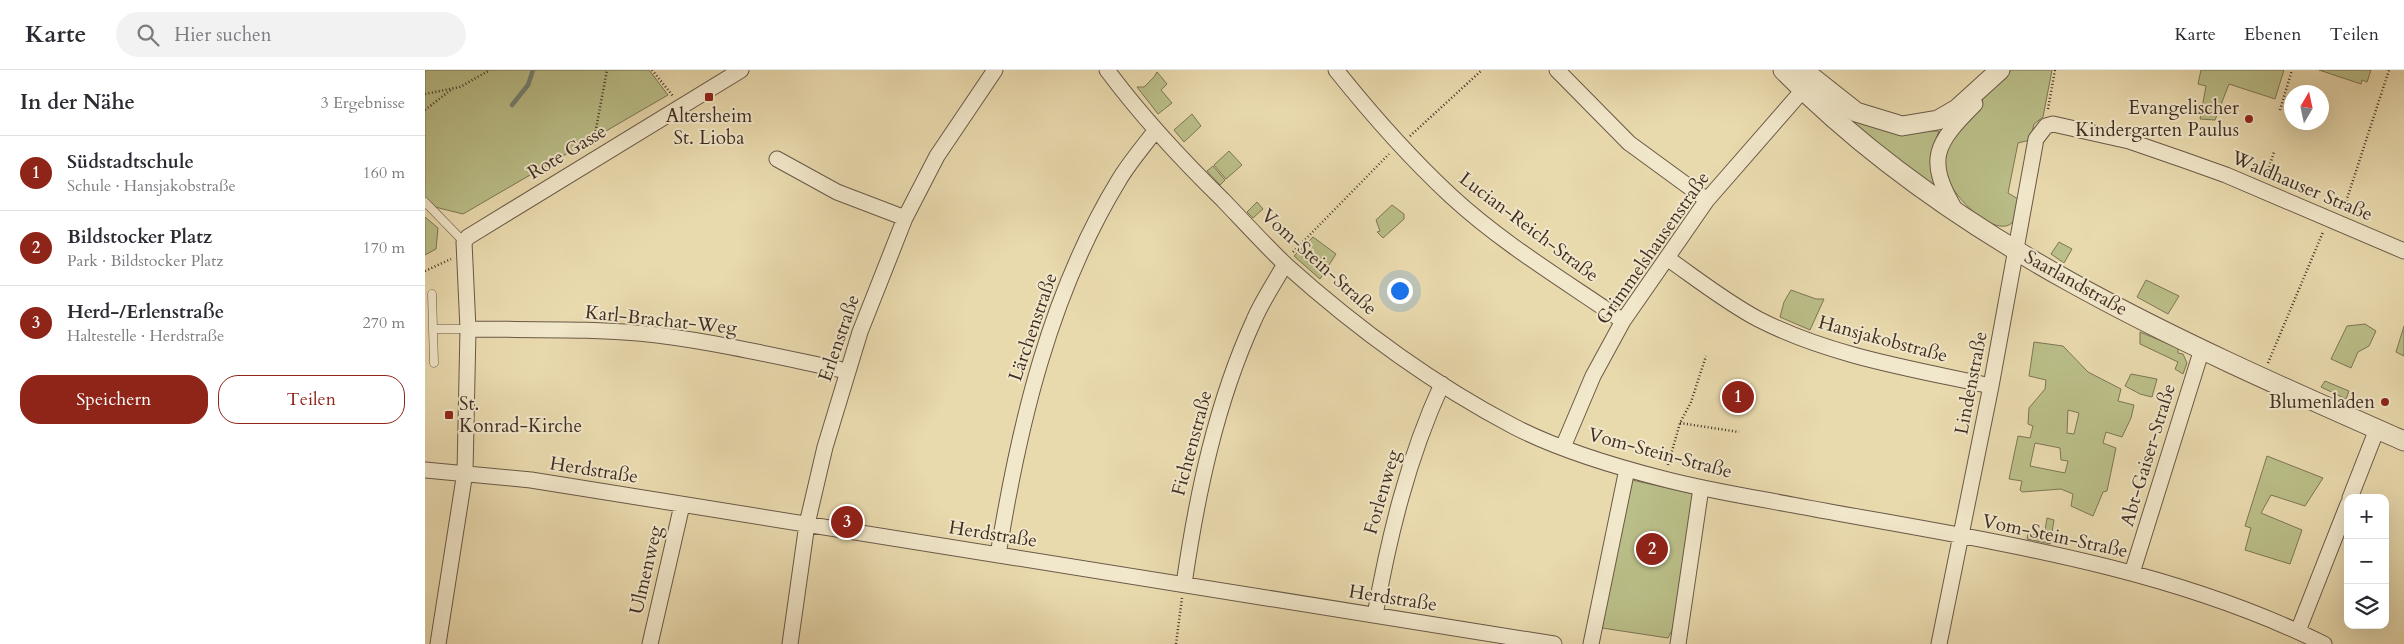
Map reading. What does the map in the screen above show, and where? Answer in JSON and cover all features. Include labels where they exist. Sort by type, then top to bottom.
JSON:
[{"type":"street","name":"Erlenstraße","points":[[790,644],[807,524],[825,447],[847,371],[905,218],[937,156],[995,70]]},
{"type":"street","name":"Vom-Stein-Straße","points":[[1107,70],[1155,131],[1285,264],[1368,332],[1441,384],[1515,427],[1563,447],[1627,469],[1701,488],[2054,554],[2132,573],[2210,597],[2297,631],[2324,644]]},
{"type":"street","name":"Lucian-Reich-Straße","points":[[1336,70],[1399,144],[1451,195],[1494,230],[1623,321]]},
{"type":"street","points":[[1557,70],[1629,143],[1707,200]]},
{"type":"street","name":"Saarlandstraße","points":[[1783,70],[1803,90],[1875,152],[1958,215],[2112,304],[2202,349],[2404,441]]},
{"type":"street","points":[[1803,70],[1856,112],[1902,126],[1938,120],[1957,109],[1997,74]]},
{"type":"street","name":"Rote Gasse","points":[[464,248],[467,237],[735,72]]},
{"type":"street","points":[[1958,215],[1943,189],[1938,171],[1937,160],[1941,142],[1951,128],[1985,93],[1997,74]]},
{"type":"street","name":"Grimmelshausenstraße","points":[[1563,447],[1593,376],[1623,321],[1707,200],[1803,90]]},
{"type":"street","name":"Waldhauser Straße","points":[[2041,130],[2053,124],[2129,141],[2201,166],[2404,251]]},
{"type":"street","name":"Lindenstraße","points":[[1939,644],[1991,386],[2036,139],[2041,130]]},
{"type":"street","name":"Lärchenstraße","points":[[998,555],[1007,497],[1031,392],[1057,311],[1083,245],[1119,179],[1155,131]]},
{"type":"street","points":[[777,159],[837,192],[905,218]]},
{"type":"street","points":[[438,644],[465,472],[468,329],[464,248]]},
{"type":"street","name":"Hansjakobstraße","points":[[1667,258],[1720,296],[1759,319],[1815,343],[1864,358],[1991,386]]},
{"type":"street","name":"Fichtenstraße","points":[[1184,584],[1196,503],[1231,376],[1254,319],[1285,264]]},
{"type":"street","name":"Karl-Brachat-Weg","points":[[468,329],[574,330],[657,335],[739,348],[847,371]]},
{"type":"street","name":"Abt-Gaiser-Straße","points":[[2132,573],[2202,349]]},
{"type":"street","name":"Forlenweg","points":[[1375,615],[1386,553],[1402,492],[1422,428],[1441,384]]},
{"type":"street","points":[[2352,494],[2377,429]]},
{"type":"street","points":[[1591,644],[1627,469]]},
{"type":"street","name":"Herdstraße","points":[[425,470],[465,472],[531,480],[1554,644]]},
{"type":"street","points":[[1678,644],[1701,488]]},
{"type":"street","name":"Ulmenweg","points":[[650,644],[681,504]]},
{"type":"street","points":[[2297,631],[2344,514]]},
{"type":"lane","points":[[425,202],[464,248]]},
{"type":"lane","points":[[432,294],[434,363]]},
{"type":"lane","points":[[433,329],[468,329]]},
{"type":"path","points":[[425,94],[460,87],[490,70]]},
{"type":"path","points":[[589,161],[607,70]]},
{"type":"path","points":[[652,70],[672,95],[683,105]]},
{"type":"path","points":[[1285,264],[1291,255],[1399,144],[1482,70]]},
{"type":"path","points":[[2047,116],[2055,70]]},
{"type":"path","points":[[2280,110],[2292,70]]},
{"type":"path","points":[[2341,217],[2389,70]]},
{"type":"path","points":[[425,110],[452,89]]},
{"type":"path","points":[[2261,190],[2275,152]]},
{"type":"path","points":[[2266,369],[2325,226]]},
{"type":"path","points":[[425,271],[464,248]]},
{"type":"path","points":[[1664,479],[1680,423],[1691,402],[1705,356]]},
{"type":"path","points":[[1680,423],[1739,432]]},
{"type":"path","points":[[1176,644],[1184,584]]},
{"type":"green space","points":[[425,70],[649,70],[668,95],[463,214],[435,207],[425,197]]},
{"type":"green space","points":[[1795,70],[1909,131],[1939,131],[1933,147],[1937,190],[1882,150]]},
{"type":"green space","points":[[2011,70],[2052,70],[2043,117],[2034,124],[2030,140],[2018,143],[2008,193],[2018,199],[2016,216],[2008,225],[1998,226],[1972,211],[1960,198],[1950,184],[1945,170],[1944,157],[1948,144],[1963,121]]},
{"type":"green space","points":[[2201,70],[2284,70],[2275,99],[2229,84],[2215,120],[2200,119],[2206,86],[2198,84]]},
{"type":"green space","points":[[2319,70],[2371,70],[2367,82],[2362,80],[2361,84]]},
{"type":"green space","points":[[1157,72],[1167,84],[1161,90],[1172,103],[1158,114],[1137,87],[1144,87]]},
{"type":"green space","points":[[1192,114],[1201,126],[1184,142],[1174,130]]},
{"type":"green space","points":[[1229,151],[1242,165],[1226,179],[1214,165]]},
{"type":"green space","points":[[1213,166],[1225,180],[1220,185],[1207,171]]},
{"type":"green space","points":[[1257,202],[1263,209],[1253,218],[1247,212]]},
{"type":"green space","points":[[1392,205],[1404,214],[1404,219],[1383,238],[1377,232],[1380,231],[1376,220]]},
{"type":"green space","points":[[425,217],[438,228],[436,249],[425,255]]},
{"type":"green space","points":[[1313,237],[1336,254],[1320,279],[1294,256]]},
{"type":"green space","points":[[2059,242],[2072,249],[2064,263],[2051,254]]},
{"type":"green space","points":[[2146,280],[2179,296],[2168,314],[2137,297]]},
{"type":"green space","points":[[1791,290],[1816,299],[1824,299],[1810,330],[1780,317],[1784,302]]},
{"type":"green space","points":[[2365,324],[2376,331],[2369,346],[2358,352],[2351,368],[2331,359],[2347,326]]},
{"type":"green space","points":[[2404,326],[2404,356],[2396,352]]},
{"type":"green space","points":[[2140,332],[2178,348],[2178,353],[2183,354],[2187,363],[2183,374],[2175,369],[2178,362],[2140,344]]},
{"type":"green space","points":[[2034,342],[2063,346],[2088,372],[2121,389],[2118,401],[2134,405],[2131,418],[2122,437],[2106,432],[2103,443],[2116,448],[2107,491],[2103,492],[2093,516],[2071,506],[2073,494],[2061,489],[2022,492],[2020,490],[2022,481],[2009,479],[2018,436],[2030,438],[2033,426],[2028,424],[2029,408],[2045,389],[2046,380],[2029,376]],"holes":[[[2068,410],[2079,413],[2074,434],[2067,433]],[[2035,443],[2060,448],[2061,460],[2068,461],[2065,473],[2030,466]]]},
{"type":"green space","points":[[2131,374],[2157,379],[2152,397],[2140,394],[2125,386]]},
{"type":"green space","points":[[2325,381],[2349,391],[2346,399],[2321,387]]},
{"type":"green space","points":[[2267,456],[2323,478],[2305,506],[2271,495],[2261,513],[2302,530],[2290,564],[2245,550],[2251,528],[2245,526]]},
{"type":"green space","points":[[1632,480],[1694,494],[1676,623],[1668,638],[1602,628]]},
{"type":"green space","points":[[2047,518],[2054,520],[2050,544],[2027,539],[2028,534],[2044,536]]},
{"type":"waterway","points":[[512,105],[528,85],[533,70]]},
{"type":"place","name":"Altersheim St. Lioba","points":[[709,97]]},
{"type":"place","name":"Evangelischer Kindergarten Paulus","points":[[2249,119]]},
{"type":"place","name":"Südstadtschule","points":[[1738,397]]},
{"type":"place","name":"Blumenladen","points":[[2385,402]]},
{"type":"place","name":"St. Konrad-Kirche","points":[[449,415]]},
{"type":"place","name":"Herd-/Erlenstraße","points":[[847,522]]},
{"type":"place","name":"Bildstocker Platz","points":[[1652,549]]}]
